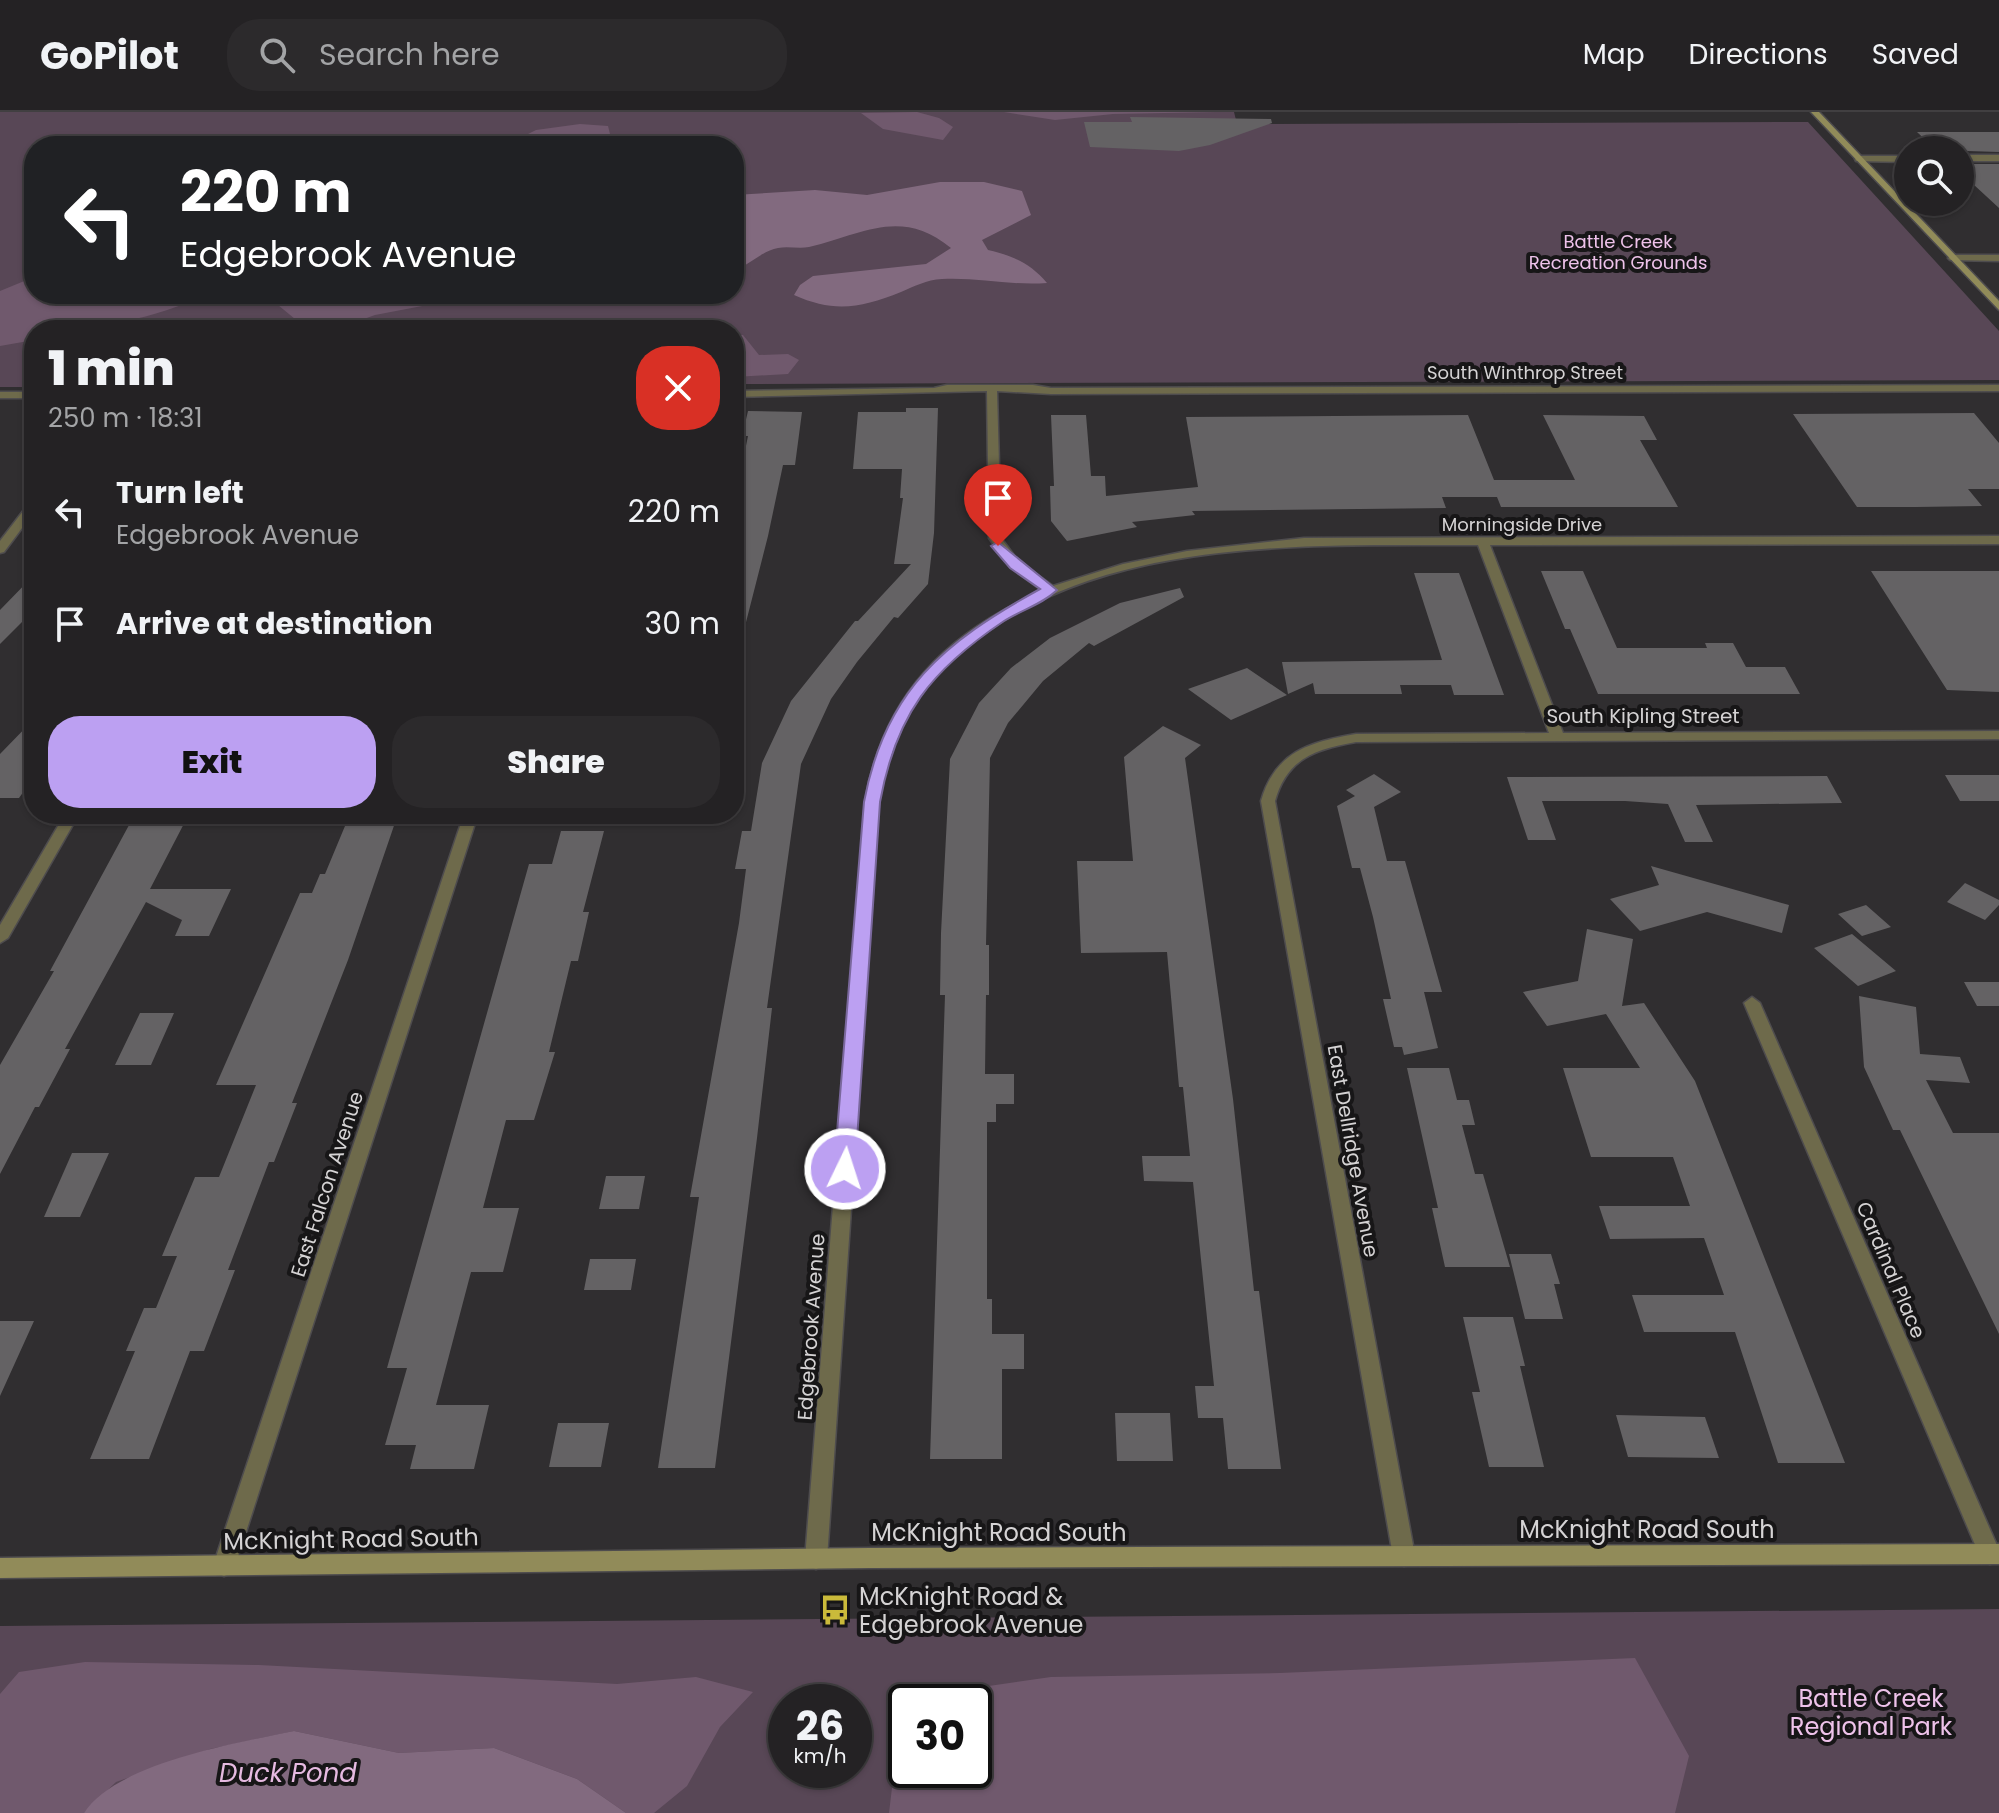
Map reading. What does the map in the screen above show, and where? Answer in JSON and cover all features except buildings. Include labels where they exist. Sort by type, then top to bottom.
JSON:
[{"type":"main road","points":[[1815,112],[1999,307]]},
{"type":"main road","name":"McKnight Road South","points":[[0,1568],[816,1559],[1995,1554]]},
{"type":"street","points":[[1974,158],[1999,158]]},
{"type":"street","points":[[1859,159],[1894,159]]},
{"type":"street","points":[[1953,258],[1999,258]]},
{"type":"street","name":"South Winthrop Street","points":[[744,394],[1999,388]]},
{"type":"street","points":[[992,391],[995,538],[1015,565],[1050,590]]},
{"type":"street","points":[[0,395],[24,395]]},
{"type":"street","points":[[0,549],[24,517]]},
{"type":"street","name":"Morningside Drive","points":[[1050,590],[1147,561],[1246,546],[1304,542],[1999,540]]},
{"type":"street","points":[[1483,543],[1558,737]]},
{"type":"street","name":"Edgebrook Avenue","points":[[816,1559],[872,802],[879,762],[910,698],[931,673],[960,646],[1002,616],[1050,590]]},
{"type":"street","name":"South Kipling Street","points":[[1291,760],[1327,742],[1356,738],[1999,735]]},
{"type":"street","name":"East Dellridge Avenue","points":[[1291,760],[1276,775],[1268,801],[1404,1556]]},
{"type":"street","points":[[0,938],[66,824]]},
{"type":"street","name":"East Falcon Avenue","points":[[224,1566],[468,824]]},
{"type":"street","name":"Cardinal Place","points":[[1752,1003],[1995,1554]]},
{"type":"green space","name":"Battle Creek Recreation Grounds","points":[[0,112],[1234,112],[1237,124],[1808,122],[1999,331],[1999,380],[744,384],[744,320],[24,320],[24,387],[0,387]]},
{"type":"green space","name":"Battle Creek Regional Park","points":[[1999,1609],[1999,1813],[0,1813],[0,1626]]},
{"type":"shaded area","points":[[917,112],[939,118],[953,127],[943,140],[883,129],[861,113]]},
{"type":"shaded area","points":[[1004,112],[1217,112],[1113,114],[1055,120]]},
{"type":"shaded area","points":[[580,124],[608,126],[610,134],[524,136],[536,130]]},
{"type":"shaded area","points":[[24,281],[24,304],[183,304],[129,320],[24,320],[24,342],[0,346],[0,291]]},
{"type":"shaded area","points":[[433,304],[361,320],[300,320],[278,305]]},
{"type":"shaded area","points":[[744,336],[759,355],[788,354],[799,360],[788,374],[744,376]]},
{"type":"shaded area","points":[[1635,1658],[1689,1756],[1675,1813],[889,1813],[892,1788],[992,1788],[992,1686],[1051,1677],[1280,1673]]},
{"type":"shaded area","points":[[85,1662],[259,1665],[617,1684],[696,1677],[753,1692],[720,1727],[687,1786],[654,1813],[626,1813],[577,1779],[494,1748],[399,1753],[294,1731],[210,1749],[116,1782],[84,1813],[0,1813],[0,1694],[19,1672]]},
{"type":"water","points":[[940,182],[984,182],[1022,191],[1031,215],[982,240],[988,250],[1020,261],[1047,283],[936,280],[873,302],[848,306],[822,304],[794,295],[800,285],[813,276],[926,264],[951,248],[933,236],[898,226],[864,231],[809,247],[778,248],[744,266],[744,194],[815,190],[867,195]]},
{"type":"water","name":"Duck Pond","points":[[294,1731],[399,1753],[494,1748],[577,1779],[626,1813],[84,1813],[100,1796],[149,1768],[211,1749]]},
{"type":"place","name":"McKnight Road & Edgebrook Avenue","points":[[835,1610]]},
{"type":"route","points":[[845,1169],[872,802],[879,762],[910,698],[931,673],[960,646],[1002,616],[1050,590],[1015,565],[998,546]]}]
